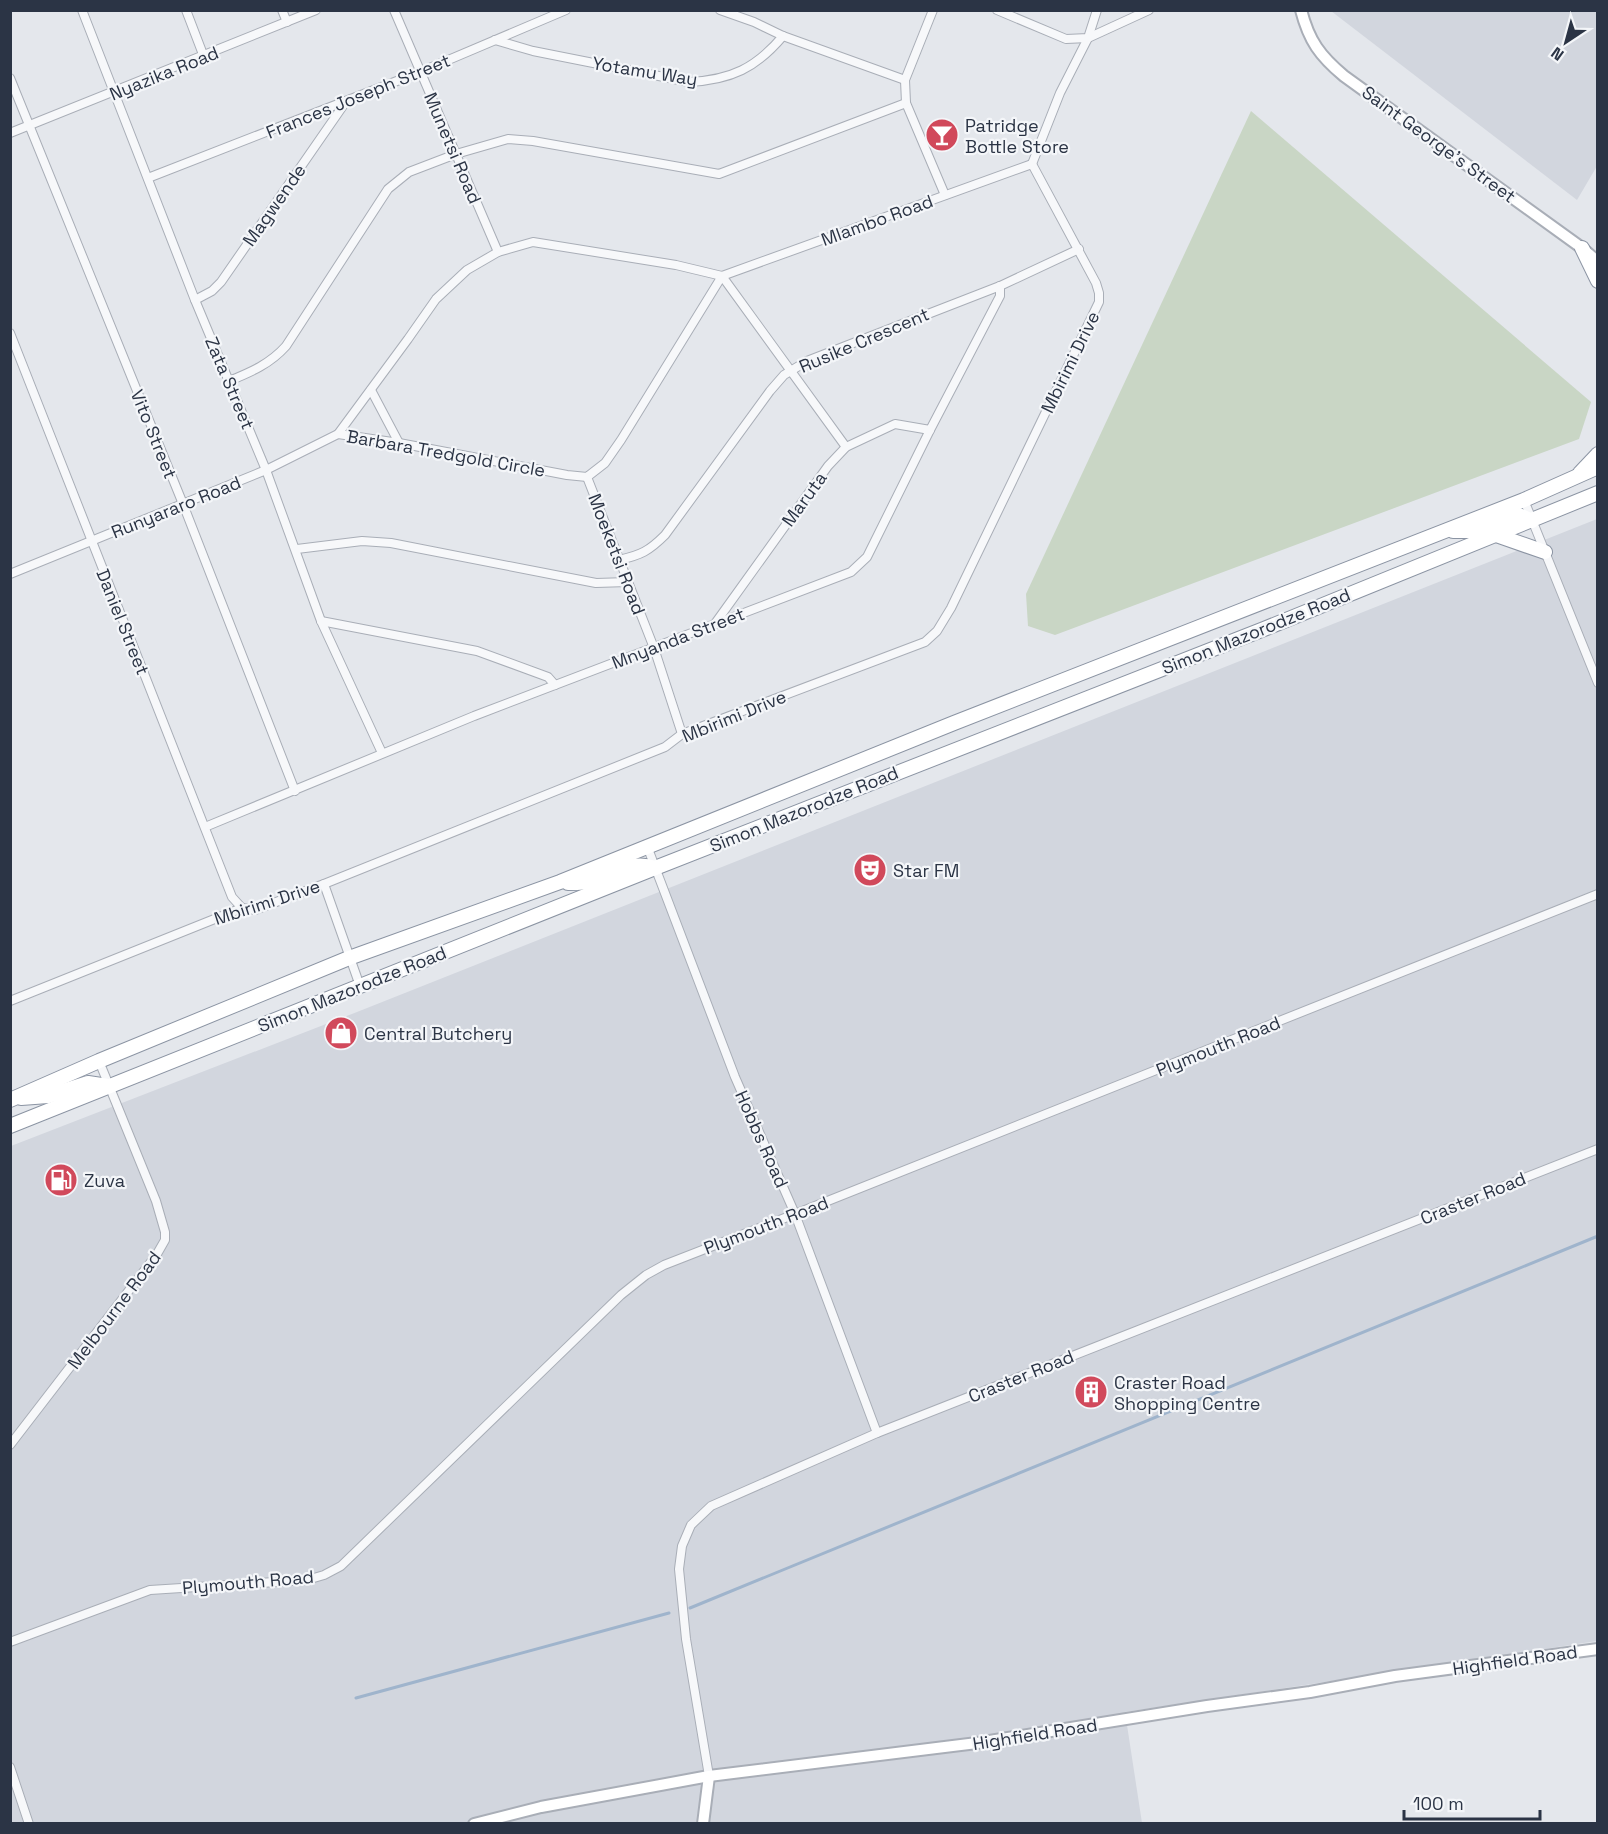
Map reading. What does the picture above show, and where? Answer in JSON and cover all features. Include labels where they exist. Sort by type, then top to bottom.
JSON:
[{"type":"highway","points":[[1582,248],[1598,280]]},
{"type":"highway","points":[[1576,476],[1598,454]]},
{"type":"highway","name":"Simon Mazorodze Road","points":[[13,1099],[349,958],[560,882],[965,719],[1524,500],[1598,467]]},
{"type":"highway","points":[[1576,476],[1598,477]]},
{"type":"highway","name":"Simon Mazorodze Road","points":[[10,1126],[655,868],[1264,629],[1598,493]]},
{"type":"highway","points":[[1445,531],[1479,531],[1520,515],[1532,521]]},
{"type":"highway","points":[[1496,535],[1545,552]]},
{"type":"highway","points":[[560,882],[594,881],[634,865],[655,868]]},
{"type":"highway","points":[[13,1099],[48,1096],[88,1083],[108,1086]]},
{"type":"street","name":"Zata Street","points":[[82,10],[195,300],[267,470],[321,621],[382,753]]},
{"type":"street","points":[[186,10],[204,57]]},
{"type":"street","points":[[282,10],[287,22]]},
{"type":"street","name":"Nyazika Road","points":[[10,134],[316,10]]},
{"type":"street","name":"Munetsi Road","points":[[394,10],[498,252]]},
{"type":"street","name":"Frances Joseph Street","points":[[148,178],[346,102],[566,10]]},
{"type":"street","points":[[720,10],[754,22],[783,36],[905,80]]},
{"type":"street","points":[[933,10],[905,80],[906,103],[945,195]]},
{"type":"street","points":[[997,10],[1066,39],[1088,38],[1149,10]]},
{"type":"street","points":[[1032,164],[1060,93],[1088,38],[1097,10]]},
{"type":"street","name":"Saint George's Street","points":[[1300,10],[1305,28],[1316,49],[1344,76],[1582,248],[1598,262]]},
{"type":"street","name":"Yotamu Way","points":[[495,40],[533,51],[689,82],[710,81],[751,67],[769,53],[783,36]]},
{"type":"street","name":"Vito Street","points":[[10,78],[183,504],[295,791]]},
{"type":"street","name":"Magwende","points":[[195,300],[212,291],[221,282],[346,102]]},
{"type":"street","points":[[229,381],[266,365],[276,358],[388,189],[409,172],[456,154],[508,139],[533,141],[719,174],[906,103]]},
{"type":"street","name":"Mlambo Road","points":[[722,276],[1032,164]]},
{"type":"street","name":"Mbirimi Drive","points":[[10,1001],[242,908],[255,910],[324,884],[665,747],[682,734],[925,642],[937,631],[951,608],[1098,302],[1099,293],[1096,283],[1032,164]]},
{"type":"street","name":"Barbara Tredgold Circle","points":[[587,477],[338,434],[436,299],[467,270],[498,252],[533,242],[676,265],[722,276]]},
{"type":"street","name":"Rusike Crescent","points":[[619,560],[640,555],[652,548],[665,535],[784,375],[818,357],[1000,286],[1079,249]]},
{"type":"street","points":[[587,477],[604,463],[621,440],[722,276],[846,447]]},
{"type":"street","name":"Mnyanda Street","points":[[205,827],[382,753],[851,572],[867,557],[1000,296],[1000,286]]},
{"type":"street","name":"Daniel Street","points":[[10,333],[232,897],[242,908]]},
{"type":"street","points":[[371,390],[399,443]]},
{"type":"street","name":"Maruta","points":[[713,626],[828,466],[846,447],[895,424],[930,430]]},
{"type":"street","name":"Runyararo Road","points":[[10,574],[267,470],[338,434]]},
{"type":"street","name":"Moeketsi Road","points":[[587,477],[654,648],[682,734]]},
{"type":"street","points":[[1524,500],[1598,683]]},
{"type":"street","points":[[297,549],[362,541],[391,543],[596,583],[628,582]]},
{"type":"street","points":[[321,621],[477,651],[548,676],[555,685]]},
{"type":"street","name":"Hobbs Road","points":[[647,846],[735,1077],[795,1214],[877,1432]]},
{"type":"street","points":[[324,884],[360,986]]},
{"type":"street","name":"Plymouth Road","points":[[10,1642],[150,1590],[307,1580],[324,1575],[341,1566],[621,1295],[645,1275],[664,1265],[1598,894]]},
{"type":"street","name":"Melbourne Road","points":[[10,1445],[157,1254],[165,1240],[156,1201],[99,1061]]},
{"type":"street","name":"Craster Road","points":[[709,1776],[686,1639],[679,1569],[682,1546],[692,1525],[711,1506],[877,1432],[1598,1149]]},
{"type":"street","name":"Highfield Road","points":[[474,1824],[541,1807],[709,1776],[978,1743],[1310,1692],[1395,1676],[1598,1649]]},
{"type":"street","points":[[10,1767],[29,1824]]},
{"type":"street","points":[[703,1824],[709,1776]]},
{"type":"shaded area","points":[[1331,11],[1597,11],[1597,166],[1577,200]]},
{"type":"shaded area","points":[[1597,519],[1597,1641],[1125,1712],[1142,1823],[11,1824],[11,1146],[357,1012]]},
{"type":"green space","points":[[1251,111],[1591,402],[1579,439],[1055,635],[1028,626],[1026,594]]},
{"type":"waterway","points":[[690,1608],[1598,1236]]},
{"type":"waterway","points":[[356,1698],[669,1613]]},
{"type":"place","name":"Patridge Bottle Store","points":[[942,135]]},
{"type":"place","name":"Star FM","points":[[870,870]]},
{"type":"place","name":"Central Butchery","points":[[341,1033]]},
{"type":"place","name":"Zuva","points":[[61,1180]]},
{"type":"place","name":"Craster Road Shopping Centre","points":[[1091,1392]]}]
